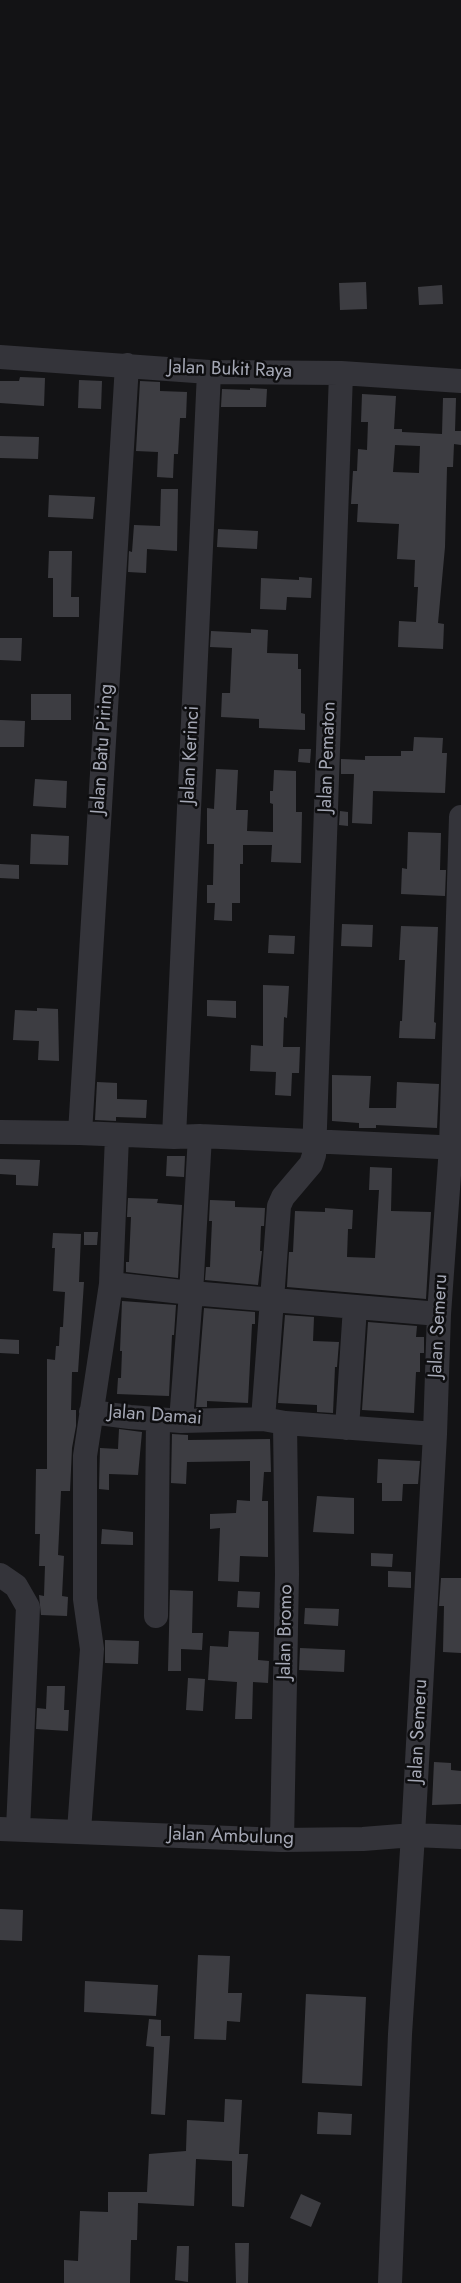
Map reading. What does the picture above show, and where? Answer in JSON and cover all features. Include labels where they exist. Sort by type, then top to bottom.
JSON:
[{"type":"street","name":"Jalan Bukit Raya","points":[[0,357],[209,372],[340,373],[461,381]]},
{"type":"street","name":"Jalan Batu Piring","points":[[80,1133],[127,365]]},
{"type":"street","name":"Jalan Kerinci","points":[[174,1138],[209,372]]},
{"type":"street","name":"Jalan Pematon","points":[[273,1299],[279,1206],[283,1197],[310,1164],[314,1155],[340,373]]},
{"type":"street","name":"Jalan Semeru","points":[[390,2283],[400,2034],[435,1434],[439,1314],[456,1147],[461,817]]},
{"type":"street","points":[[0,1132],[80,1133],[174,1138],[200,1136],[456,1147]]},
{"type":"street","name":"Jalan Damai","points":[[117,1136],[111,1284],[91,1412],[169,1420],[274,1421],[435,1434]]},
{"type":"street","points":[[156,1616],[169,1420],[191,1293],[200,1136]]},
{"type":"street","points":[[111,1284],[191,1293],[439,1314]]},
{"type":"street","name":"Jalan Bromo","points":[[273,1299],[274,1421],[287,1574],[282,1840]]},
{"type":"street","points":[[347,1428],[355,1307]]},
{"type":"street","points":[[79,1831],[92,1649],[85,1599],[85,1456],[91,1412]]},
{"type":"street","points":[[0,1575],[16,1586],[28,1607],[9,1829]]},
{"type":"street","name":"Jalan Ambulung","points":[[9,1829],[282,1840],[363,1839],[413,1835],[461,1837]]},
{"type":"building","points":[[366,282],[367,309],[340,310],[339,283]]},
{"type":"building","points":[[442,285],[443,304],[419,305],[418,287]]},
{"type":"building","points":[[20,377],[45,378],[44,406],[0,403],[0,381],[19,381]]},
{"type":"building","points":[[79,380],[102,381],[101,409],[78,408]]},
{"type":"building","points":[[140,381],[160,382],[160,391],[187,392],[186,418],[180,418],[178,454],[174,454],[173,478],[157,477],[158,452],[136,451]]},
{"type":"building","points":[[250,388],[267,389],[266,407],[221,407],[222,389],[250,390]]},
{"type":"building","points":[[362,394],[396,396],[394,429],[402,429],[402,432],[442,434],[443,398],[456,398],[455,431],[461,431],[461,445],[454,444],[453,467],[447,467],[445,547],[438,623],[444,624],[443,649],[398,647],[399,621],[416,622],[418,587],[414,587],[415,560],[397,559],[399,524],[357,522],[358,504],[351,504],[353,471],[357,471],[358,449],[367,450],[368,422],[361,422]],"holes":[[[395,445],[420,446],[419,473],[393,472]]]},
{"type":"building","points":[[0,436],[39,437],[38,459],[0,458]]},
{"type":"building","points":[[161,489],[178,489],[177,551],[147,549],[146,573],[128,572],[129,551],[132,552],[134,525],[160,526]]},
{"type":"building","points":[[49,495],[95,497],[93,519],[48,517]]},
{"type":"building","points":[[218,529],[258,531],[257,549],[217,547]]},
{"type":"building","points":[[49,551],[72,551],[71,597],[79,597],[79,617],[53,617],[53,578],[48,578]]},
{"type":"building","points":[[299,577],[312,578],[311,598],[287,597],[286,610],[260,609],[261,578],[299,580]]},
{"type":"building","points":[[251,629],[268,630],[267,653],[298,654],[298,669],[301,669],[301,713],[305,714],[305,730],[259,728],[259,719],[221,717],[222,693],[230,693],[232,648],[210,647],[211,631],[251,633]]},
{"type":"building","points":[[0,638],[22,638],[21,661],[0,660]]},
{"type":"building","points":[[31,694],[71,694],[71,720],[31,720]]},
{"type":"building","points":[[0,720],[25,721],[24,747],[0,747]]},
{"type":"building","points":[[414,737],[443,738],[442,753],[447,753],[445,793],[373,791],[372,824],[352,823],[354,774],[341,774],[341,759],[365,760],[365,756],[401,756],[401,751],[413,751]]},
{"type":"building","points":[[299,749],[311,749],[310,763],[298,762]]},
{"type":"building","points":[[216,769],[238,770],[236,810],[248,810],[247,831],[273,832],[273,804],[270,803],[270,791],[273,791],[274,770],[296,771],[296,812],[302,812],[301,863],[271,862],[272,845],[243,845],[243,864],[240,864],[240,903],[232,903],[232,921],[214,920],[215,903],[207,903],[207,885],[213,885],[214,844],[207,844],[207,808],[214,809]]},
{"type":"building","points":[[35,779],[67,781],[66,808],[33,806]]},
{"type":"building","points":[[340,811],[348,812],[348,826],[339,825]]},
{"type":"building","points":[[408,832],[441,833],[440,870],[446,870],[445,896],[401,894],[402,868],[407,869]]},
{"type":"building","points":[[31,834],[69,836],[68,865],[30,864]]},
{"type":"building","points":[[0,864],[19,865],[19,879],[0,878]]},
{"type":"building","points":[[342,924],[373,925],[372,947],[341,946]]},
{"type":"building","points":[[401,926],[438,927],[435,1039],[399,1038],[400,1021],[402,1021],[405,960],[399,960]]},
{"type":"building","points":[[269,935],[295,936],[294,954],[268,953]]},
{"type":"building","points":[[263,985],[289,986],[287,1018],[284,1017],[283,1047],[300,1047],[299,1073],[292,1073],[291,1096],[275,1095],[276,1072],[250,1071],[251,1045],[263,1046]]},
{"type":"building","points":[[207,1000],[236,1001],[236,1018],[207,1016]]},
{"type":"building","points":[[37,1008],[58,1009],[59,1061],[38,1060],[39,1041],[13,1040],[15,1010],[37,1011]]},
{"type":"building","points":[[332,1075],[371,1076],[369,1108],[396,1108],[397,1082],[439,1084],[437,1128],[376,1125],[376,1128],[359,1128],[359,1123],[332,1121]]},
{"type":"building","points":[[97,1082],[117,1083],[117,1099],[147,1100],[146,1118],[116,1117],[116,1121],[95,1120]]},
{"type":"building","points":[[167,1156],[185,1156],[184,1177],[166,1176]]},
{"type":"building","points":[[0,1159],[40,1160],[38,1186],[16,1185],[16,1175],[0,1174]]},
{"type":"building","points":[[370,1167],[392,1168],[391,1211],[431,1212],[426,1299],[287,1287],[289,1252],[293,1252],[295,1211],[325,1212],[325,1208],[353,1210],[352,1229],[348,1229],[347,1257],[375,1258],[379,1190],[369,1190]]},
{"type":"building","points":[[128,1198],[158,1199],[157,1203],[182,1205],[178,1278],[126,1272],[126,1262],[129,1262],[131,1217],[127,1217]]},
{"type":"building","points":[[210,1200],[235,1201],[235,1207],[265,1208],[264,1226],[261,1226],[260,1251],[262,1251],[258,1285],[205,1280],[206,1267],[210,1267],[212,1221],[209,1221]]},
{"type":"building","points":[[84,1232],[98,1232],[97,1245],[84,1245]]},
{"type":"building","points":[[53,1233],[81,1234],[79,1282],[84,1282],[78,1372],[72,1372],[71,1410],[76,1410],[76,1426],[72,1448],[70,1491],[61,1491],[58,1555],[64,1556],[62,1596],[68,1597],[67,1616],[41,1615],[39,1595],[44,1596],[45,1566],[39,1566],[40,1534],[35,1534],[36,1469],[47,1469],[47,1359],[55,1360],[56,1346],[59,1346],[60,1327],[63,1327],[65,1292],[53,1291],[55,1248],[52,1248]]},
{"type":"building","points":[[122,1301],[176,1305],[174,1335],[172,1335],[169,1396],[117,1394],[118,1378],[121,1378]]},
{"type":"building","points":[[204,1308],[255,1312],[255,1324],[252,1324],[248,1403],[207,1401],[207,1407],[196,1407]]},
{"type":"building","points":[[285,1315],[314,1317],[313,1341],[339,1342],[337,1367],[335,1367],[333,1413],[317,1412],[317,1405],[278,1403]]},
{"type":"building","points":[[368,1322],[417,1326],[416,1337],[424,1337],[424,1353],[420,1353],[420,1372],[416,1372],[414,1413],[362,1410]]},
{"type":"building","points":[[0,1339],[19,1340],[19,1354],[0,1353]]},
{"type":"building","points":[[119,1429],[142,1432],[138,1475],[109,1474],[109,1490],[99,1489],[100,1448],[118,1449]]},
{"type":"building","points":[[172,1434],[188,1435],[188,1440],[270,1439],[271,1472],[264,1472],[262,1501],[268,1501],[268,1557],[240,1556],[239,1582],[218,1581],[220,1528],[210,1529],[210,1514],[236,1513],[237,1500],[250,1501],[250,1461],[187,1462],[186,1484],[171,1483]]},
{"type":"building","points":[[378,1459],[420,1461],[418,1484],[403,1484],[402,1501],[382,1501],[382,1483],[377,1483]]},
{"type":"building","points":[[317,1496],[354,1498],[354,1534],[313,1532]]},
{"type":"building","points":[[102,1529],[133,1532],[133,1545],[101,1544]]},
{"type":"building","points":[[371,1553],[393,1554],[392,1567],[371,1566]]},
{"type":"building","points":[[388,1571],[411,1572],[411,1588],[388,1587]]},
{"type":"building","points":[[441,1578],[461,1578],[461,1653],[443,1652],[444,1606],[439,1606]]},
{"type":"building","points":[[170,1590],[193,1591],[192,1633],[203,1633],[202,1650],[181,1649],[181,1671],[168,1671]]},
{"type":"building","points":[[238,1591],[260,1592],[259,1608],[237,1607]]},
{"type":"building","points":[[305,1608],[339,1609],[338,1626],[304,1624]]},
{"type":"building","points":[[229,1631],[259,1632],[258,1660],[269,1661],[268,1683],[253,1682],[252,1719],[235,1719],[237,1682],[208,1680],[210,1646],[228,1647]]},
{"type":"building","points":[[105,1640],[139,1641],[138,1664],[105,1663]]},
{"type":"building","points":[[300,1648],[345,1650],[344,1672],[299,1670]]},
{"type":"building","points":[[188,1678],[205,1679],[203,1711],[186,1710]]},
{"type":"building","points":[[47,1686],[65,1686],[64,1710],[69,1710],[68,1731],[36,1729],[37,1708],[46,1709]]},
{"type":"building","points":[[434,1762],[451,1763],[451,1770],[461,1771],[461,1804],[432,1805]]},
{"type":"building","points":[[0,1909],[23,1910],[22,1941],[0,1940]]},
{"type":"building","points":[[198,1955],[230,1956],[228,1993],[242,1993],[240,2022],[227,2021],[226,2040],[194,2039]]},
{"type":"building","points":[[85,1981],[158,1985],[156,2016],[84,2012]]},
{"type":"building","points":[[306,1994],[366,1997],[362,2086],[302,2083]]},
{"type":"building","points":[[149,2019],[161,2020],[161,2036],[170,2036],[165,2115],[151,2114],[154,2047],[146,2046]]},
{"type":"building","points":[[225,2099],[242,2100],[239,2154],[248,2154],[244,2207],[232,2206],[232,2161],[196,2159],[194,2206],[138,2203],[137,2240],[131,2240],[130,2283],[64,2283],[64,2260],[78,2261],[80,2211],[108,2212],[108,2192],[147,2192],[149,2154],[186,2151],[187,2120],[224,2122]]},
{"type":"building","points":[[318,2112],[352,2114],[351,2135],[317,2134]]},
{"type":"building","points":[[301,2194],[321,2203],[311,2227],[290,2218]]},
{"type":"building","points":[[235,2243],[249,2243],[248,2283],[236,2283]]},
{"type":"building","points":[[177,2246],[189,2246],[188,2282],[175,2280]]}]
